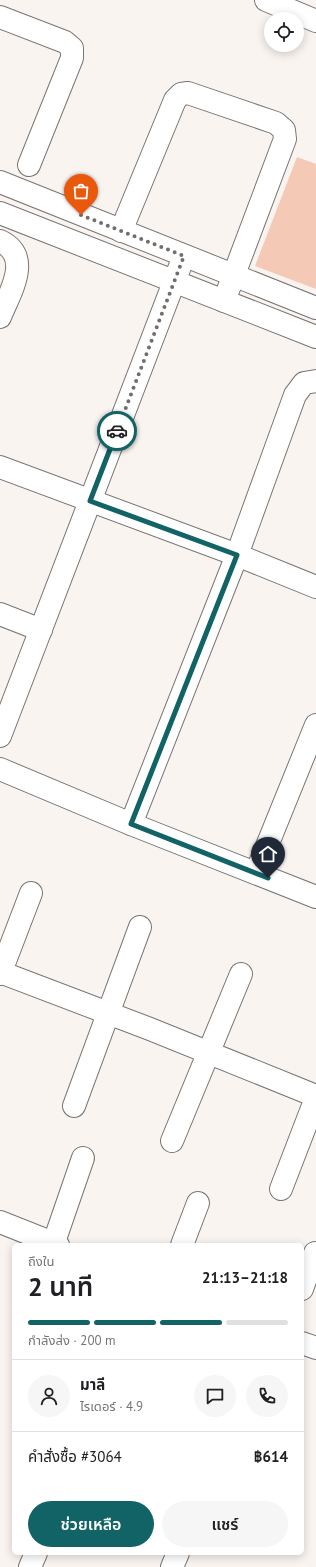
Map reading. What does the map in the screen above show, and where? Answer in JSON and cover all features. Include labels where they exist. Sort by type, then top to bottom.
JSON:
[{"type":"street","points":[[266,0],[316,21]]},
{"type":"street","points":[[0,17],[65,42],[72,48],[72,58],[29,165]]},
{"type":"street","points":[[121,231],[176,100],[181,94],[188,93],[276,124],[284,130],[285,139],[224,301]]},
{"type":"street","points":[[0,182],[316,308]]},
{"type":"street","points":[[0,213],[316,337]]},
{"type":"street","points":[[0,241],[8,245],[16,255],[18,272],[0,317]]},
{"type":"street","points":[[0,736],[184,256]]},
{"type":"street","points":[[131,824],[237,555],[295,395],[304,383],[316,381]]},
{"type":"street","points":[[0,467],[237,555],[316,587]]},
{"type":"street","points":[[0,614],[40,630]]},
{"type":"street","points":[[256,873],[316,724]]},
{"type":"street","points":[[0,769],[131,824],[316,897]]},
{"type":"street","points":[[31,893],[0,973],[209,1052],[316,1097],[281,1189]]},
{"type":"street","points":[[74,1106],[140,927]]},
{"type":"street","points":[[172,1141],[241,974]]},
{"type":"street","points":[[55,1243],[83,1158]]},
{"type":"street","points":[[183,1243],[198,1203]]},
{"type":"street","points":[[0,1222],[52,1243]]},
{"type":"street","points":[[304,1283],[314,1253]]},
{"type":"street","points":[[304,1344],[316,1348]]},
{"type":"street","points":[[30,1567],[35,1555]]},
{"type":"street","points":[[172,1567],[177,1555]]},
{"type":"shaded area","points":[[297,157],[316,164],[316,289],[255,266]]},
{"type":"way so far","points":[[81,215],[184,256],[117,431]]},
{"type":"route","points":[[117,431],[90,501],[237,555],[131,824],[268,878]]}]
